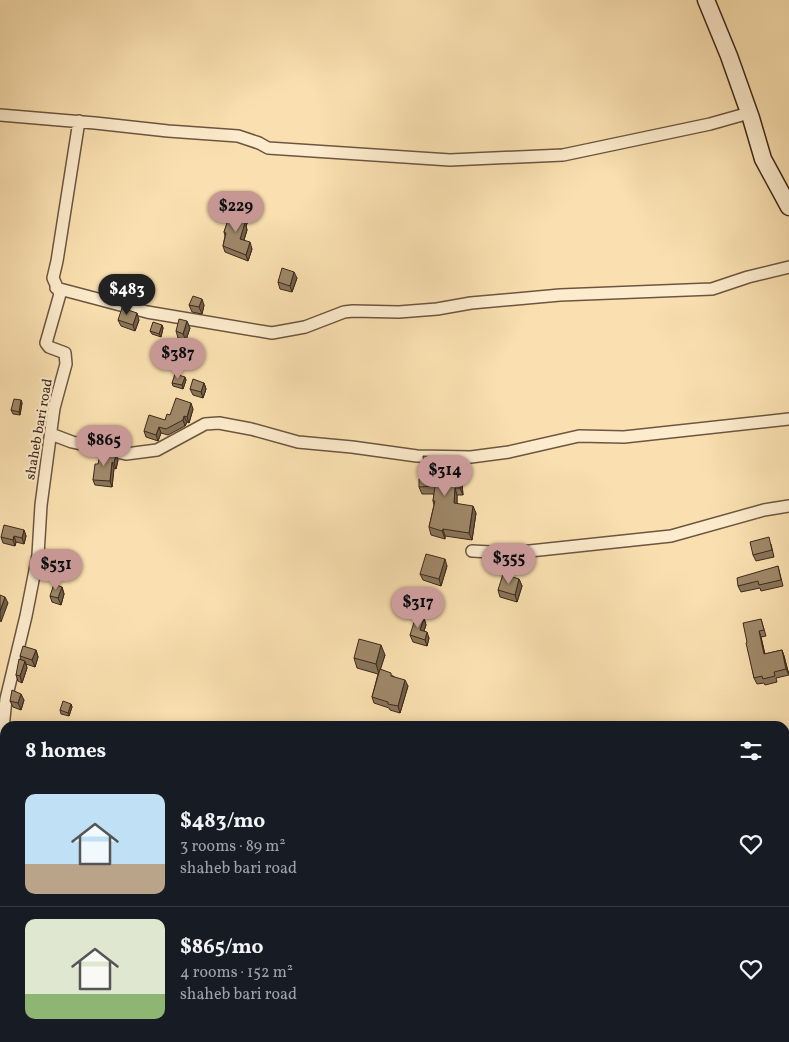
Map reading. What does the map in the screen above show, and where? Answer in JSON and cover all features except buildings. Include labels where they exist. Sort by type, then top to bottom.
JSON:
[{"type":"street","points":[[706,0],[729,56],[763,159],[789,206]]},
{"type":"street","points":[[0,115],[238,136],[268,148],[450,160],[563,155],[710,124],[749,113]]},
{"type":"street","name":"shaheb bari road","points":[[4,721],[6,699],[26,616],[38,555],[41,505],[54,408],[67,356],[63,352],[49,347],[46,342],[60,294],[52,278],[57,261],[79,122]]},
{"type":"street","points":[[56,288],[147,312],[272,333],[306,327],[344,312],[399,312],[437,309],[471,302],[560,295],[712,289],[748,277],[789,267]]},
{"type":"street","points":[[51,434],[72,442],[126,454],[156,450],[205,424],[219,423],[251,429],[298,442],[417,456],[471,457],[510,452],[579,436],[624,437],[789,419]]},
{"type":"street","points":[[472,552],[511,553],[671,536],[764,510],[789,506]]}]
